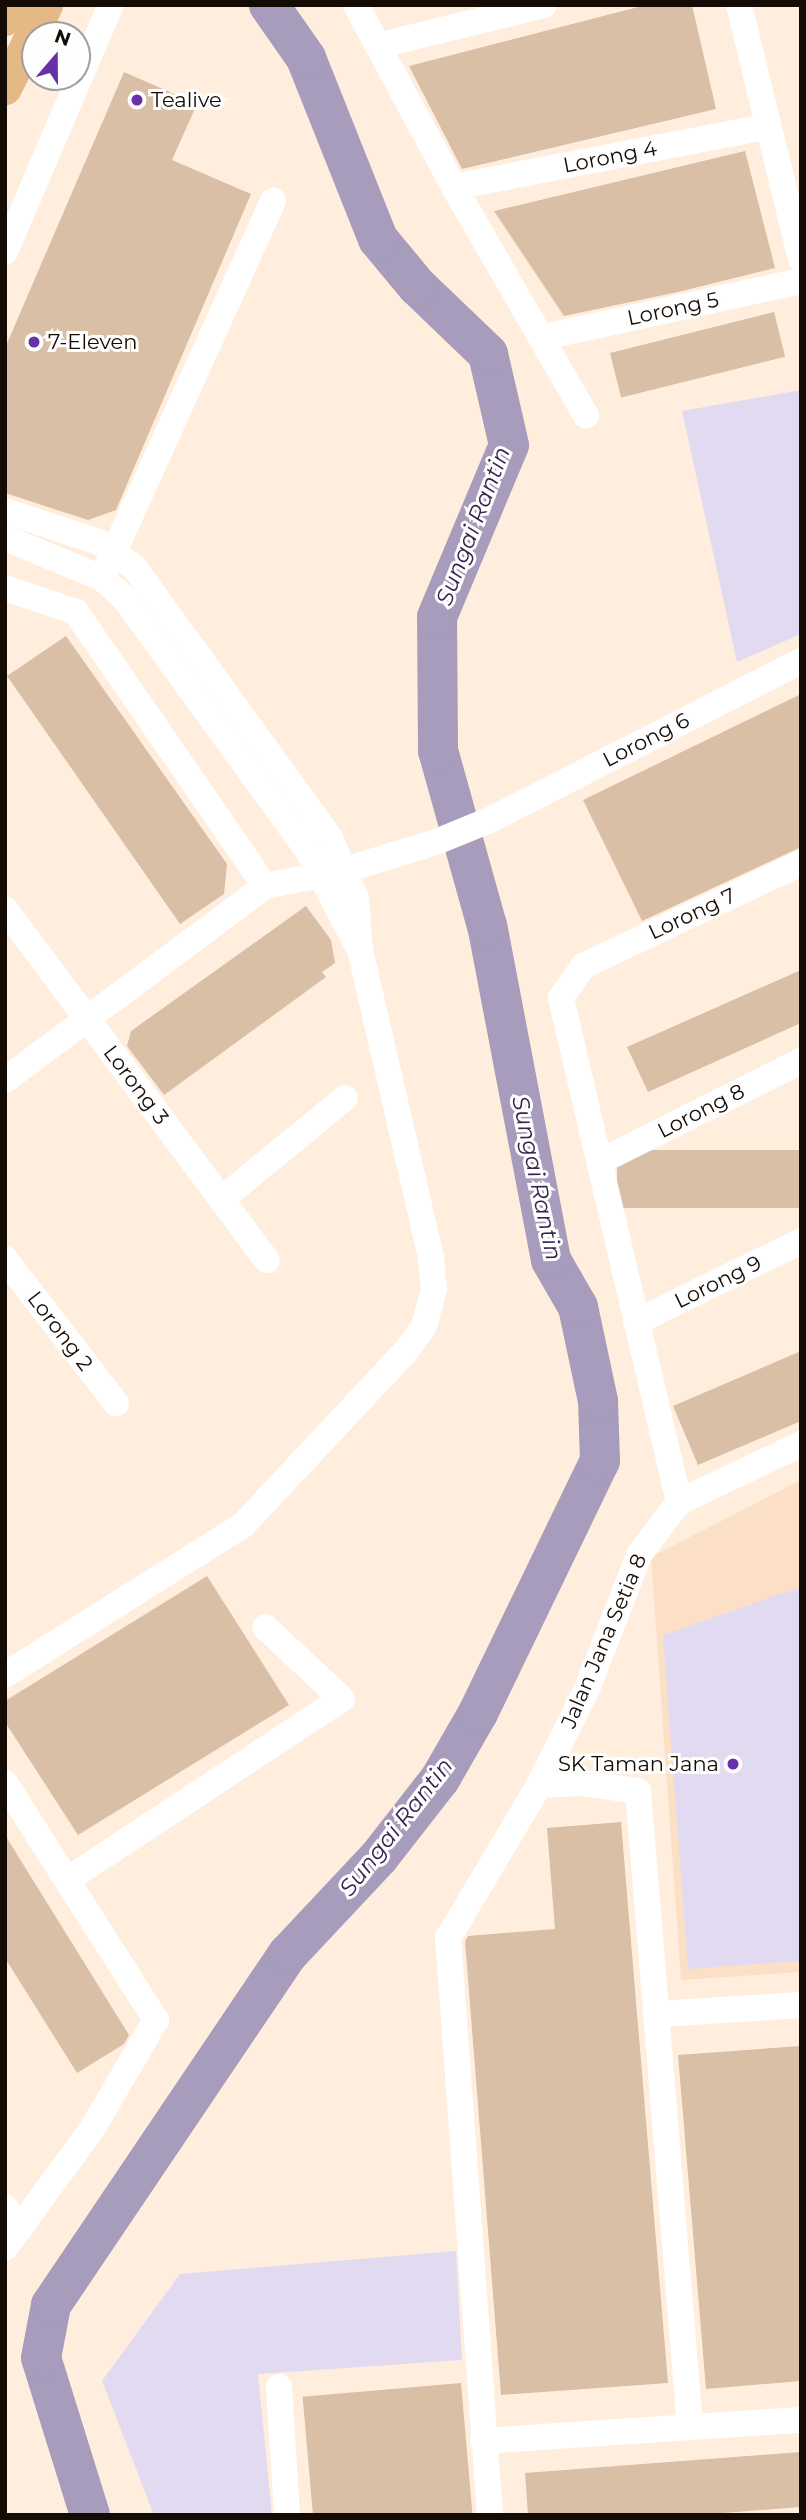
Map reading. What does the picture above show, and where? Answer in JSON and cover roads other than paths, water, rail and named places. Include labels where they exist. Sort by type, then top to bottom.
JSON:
[{"type":"main road","points":[[5,19],[12,5]]},
{"type":"main road","points":[[5,88],[46,5]]},
{"type":"street","points":[[5,252],[111,5]]},
{"type":"street","points":[[356,5],[454,187],[544,337],[586,416]]},
{"type":"street","points":[[377,46],[544,5]]},
{"type":"street","points":[[739,5],[766,127],[801,259]]},
{"type":"street","name":"Lorong 4","points":[[454,187],[766,127]]},
{"type":"street","points":[[102,578],[272,201]]},
{"type":"street","name":"Lorong 5","points":[[544,337],[801,281]]},
{"type":"street","points":[[5,511],[99,542],[114,552],[151,587],[330,838],[356,899],[360,950],[431,1257],[434,1289],[424,1326],[405,1352],[243,1525],[5,1675]]},
{"type":"street","points":[[5,538],[102,578],[125,599],[308,851],[360,950]]},
{"type":"street","points":[[5,588],[76,612],[265,887],[5,1080]]},
{"type":"street","name":"Lorong 6","points":[[265,887],[345,870],[436,842],[492,819],[801,661]]},
{"type":"street","name":"Lorong 7","points":[[601,1161],[561,998],[583,966],[801,863]]},
{"type":"street","name":"Lorong 3","points":[[5,909],[267,1260]]},
{"type":"street","name":"Lorong 8","points":[[601,1161],[801,1061]]},
{"type":"street","points":[[222,1199],[345,1098]]},
{"type":"street","points":[[601,1161],[679,1502]]},
{"type":"street","name":"Lorong 9","points":[[636,1322],[801,1241]]},
{"type":"street","name":"Lorong 2","points":[[5,1259],[116,1403]]},
{"type":"street","name":"Jalan Jana Setia 8","points":[[483,2441],[448,1938],[539,1785],[587,1689],[639,1555],[679,1502],[801,1444]]},
{"type":"street","points":[[67,1880],[342,1699],[265,1627]]},
{"type":"street","points":[[5,1783],[156,2020],[92,2129],[12,2239]]},
{"type":"street","points":[[539,1785],[582,1783],[638,1791],[659,2014],[690,2427]]},
{"type":"street","points":[[659,2014],[801,2006]]},
{"type":"street","points":[[5,2207],[12,2239]]},
{"type":"street","points":[[279,2387],[287,2515]]},
{"type":"street","points":[[490,2515],[483,2441],[801,2420]]},
{"type":"waterway","name":"Sungai Rantin","points":[[90,2515],[41,2358],[51,2305],[288,1954],[379,1857],[440,1779],[478,1713],[600,1461],[598,1401],[578,1307],[551,1260],[487,926],[438,751],[437,617],[509,445],[488,354],[417,286],[378,239],[306,58],[269,5]]},
{"type":"place","name":"Tealive","points":[[137,100]]},
{"type":"place","name":"7-Eleven","points":[[34,342]]},
{"type":"place","name":"SK Taman Jana","points":[[733,1764]]}]
